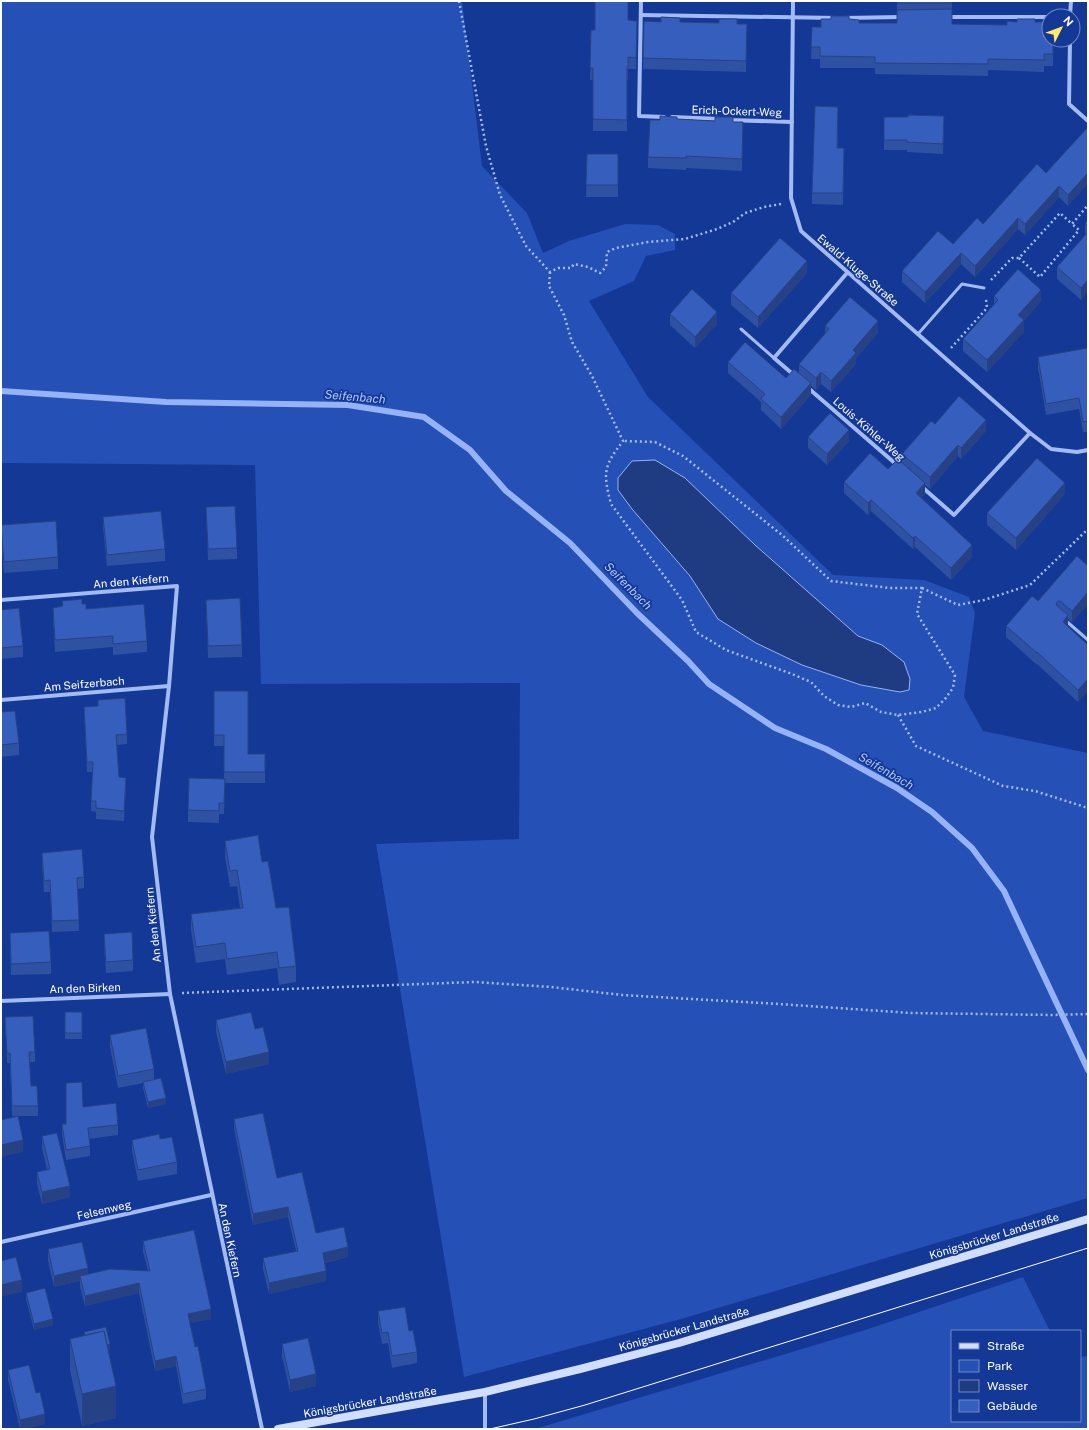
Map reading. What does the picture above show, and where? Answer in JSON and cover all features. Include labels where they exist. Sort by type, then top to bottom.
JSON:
[{"type":"main road","name":"Königsbrücker Landstraße","points":[[278,1429],[485,1392],[580,1369],[679,1343],[1088,1219]]},
{"type":"street","name":"Erich-Ockert-Weg","points":[[641,1],[639,116],[792,122]]},
{"type":"street","name":"Ewald-Kluge-Straße","points":[[793,1],[791,198],[801,232],[1030,433],[1051,449],[1078,452],[1088,450]]},
{"type":"street","points":[[640,15],[793,18],[909,18]]},
{"type":"street","points":[[940,17],[1041,17]]},
{"type":"street","points":[[1070,48],[1069,104],[1088,121]]},
{"type":"street","points":[[798,379],[774,358],[848,273]]},
{"type":"street","name":"Louis-Köhler-Weg","points":[[804,384],[900,468]]},
{"type":"street","points":[[918,483],[954,515],[1030,433]]},
{"type":"street","name":"An den Kiefern","points":[[1,600],[177,586],[169,686],[152,837],[170,994],[211,1195],[262,1429]]},
{"type":"street","name":"Am Seifzerbach","points":[[1,700],[169,686]]},
{"type":"street","name":"An den Birken","points":[[1,1001],[170,994]]},
{"type":"street","name":"Felsenweg","points":[[1,1242],[211,1195]]},
{"type":"street","points":[[485,1392],[485,1429]]},
{"type":"lane","points":[[918,334],[962,284],[984,288]]},
{"type":"lane","points":[[741,329],[774,358]]},
{"type":"lane","points":[[1059,614],[1088,640]]},
{"type":"path","points":[[460,2],[486,146],[500,195],[526,246],[550,272]]},
{"type":"path","points":[[550,272],[558,268],[571,268],[574,264],[588,267],[600,273],[606,268],[607,252],[616,248],[648,242],[685,239],[717,229],[733,222],[745,213],[764,206],[780,205],[791,198]]},
{"type":"path","points":[[1072,224],[1088,205]]},
{"type":"path","points":[[943,356],[987,308],[984,288],[1012,258],[1019,258],[1040,277],[1080,230],[1060,213],[1019,258]]},
{"type":"path","points":[[550,272],[548,286],[564,315],[572,342],[592,376],[623,441]]},
{"type":"path","points":[[623,441],[654,442],[683,456],[782,535],[831,581],[890,588],[922,588],[958,605],[984,600],[1030,585],[1088,529]]},
{"type":"path","points":[[623,441],[613,454],[606,469],[606,486],[611,504],[682,600],[696,632],[726,650],[811,682],[824,696],[838,705],[851,707],[865,703],[881,712],[898,715],[922,712],[936,708],[953,688],[955,675],[917,614],[922,588]]},
{"type":"path","points":[[898,715],[916,746],[1003,786],[1035,791],[1088,808]]},
{"type":"path","points":[[170,994],[475,982],[551,987],[622,995],[912,1013],[1052,1015],[1088,1014]]},
{"type":"green space","points":[[1,1],[462,1],[482,166],[527,213],[543,253],[569,241],[625,224],[658,225],[675,234],[675,250],[646,256],[634,281],[589,301],[648,397],[833,575],[924,580],[969,597],[975,613],[964,697],[983,731],[1088,753],[1088,1198],[681,1319],[464,1377],[376,844],[519,839],[520,683],[261,684],[255,465],[1,463]],"holes":[[[618,478],[685,478],[755,545],[858,636],[882,645],[718,619],[690,576],[632,509],[618,490]]]},
{"type":"green space","points":[[1023,1277],[1050,1330],[951,1330],[951,1422],[1081,1422],[1081,1357],[1088,1356],[1088,1429],[535,1429],[865,1330]]},
{"type":"water","points":[[655,460],[685,478],[755,545],[858,636],[882,645],[904,662],[910,679],[909,690],[900,692],[861,685],[802,665],[756,643],[718,619],[690,576],[632,509],[618,490],[618,478],[632,461]]},
{"type":"building","points":[[595,1],[628,1],[628,20],[637,21],[636,58],[628,57],[627,120],[593,119],[593,68],[590,68],[591,30],[595,30]]},
{"type":"building","points":[[897,1],[952,1],[952,3],[897,3]]},
{"type":"building","points":[[952,9],[952,24],[1007,25],[1007,21],[1017,22],[1017,19],[1035,19],[1035,22],[1041,22],[1041,48],[1053,48],[1053,54],[1044,54],[1044,60],[988,59],[988,64],[875,63],[875,57],[820,56],[820,47],[811,47],[812,27],[821,27],[821,19],[831,19],[831,16],[849,16],[849,19],[859,20],[859,23],[897,23],[897,10]]},
{"type":"building","points":[[661,17],[680,18],[680,22],[719,23],[719,19],[737,19],[737,24],[747,24],[746,61],[643,58],[644,21],[661,22]]},
{"type":"building","points":[[815,106],[838,107],[837,148],[844,148],[843,193],[812,193]]},
{"type":"building","points":[[908,115],[944,116],[943,144],[907,142],[907,140],[884,140],[884,117],[908,117]]},
{"type":"building","points":[[660,116],[677,117],[677,119],[715,121],[715,117],[733,117],[733,122],[743,122],[742,159],[686,156],[686,158],[648,157],[650,120],[660,120]]},
{"type":"building","points":[[1088,127],[1088,173],[1068,195],[1059,186],[1025,224],[1018,218],[975,266],[961,253],[925,292],[902,271],[938,231],[953,244],[977,218],[983,224],[1037,164],[1046,173]]},
{"type":"building","points":[[587,154],[618,154],[618,185],[586,185]]},
{"type":"building","points":[[1088,232],[1088,280],[1081,288],[1057,267]]},
{"type":"building","points":[[780,238],[807,261],[758,317],[731,293]]},
{"type":"building","points":[[1018,269],[1041,290],[1018,315],[1024,320],[987,360],[963,339],[998,300],[994,296]]},
{"type":"building","points":[[692,289],[717,312],[695,337],[670,314]]},
{"type":"building","points":[[850,297],[878,321],[853,350],[856,353],[831,381],[821,372],[816,378],[799,364],[829,329],[825,326]]},
{"type":"building","points":[[745,342],[786,378],[794,369],[811,383],[781,417],[761,399],[765,394],[728,362]]},
{"type":"building","points":[[1087,348],[1088,421],[1083,422],[1079,398],[1046,404],[1038,357]]},
{"type":"building","points":[[959,396],[986,420],[961,448],[958,445],[930,477],[902,454],[931,421],[935,424]]},
{"type":"building","points":[[830,413],[849,430],[827,454],[808,437]]},
{"type":"building","points":[[870,453],[888,469],[898,459],[925,483],[916,493],[972,545],[951,568],[915,536],[913,538],[871,500],[868,503],[844,482]]},
{"type":"building","points":[[1037,458],[1065,483],[1016,538],[987,513]]},
{"type":"building","points":[[235,506],[237,548],[208,549],[206,507]]},
{"type":"building","points":[[161,511],[165,549],[107,555],[103,517]]},
{"type":"building","points":[[56,521],[58,557],[4,562],[1,525]]},
{"type":"building","points":[[1077,556],[1088,566],[1088,592],[1072,611],[1060,601],[1056,603],[1057,606],[1068,615],[1063,622],[1088,645],[1088,679],[1078,690],[1006,626],[1032,596],[1038,601]]},
{"type":"building","points":[[240,598],[242,645],[208,646],[206,600]]},
{"type":"building","points":[[82,599],[82,604],[86,604],[86,609],[144,604],[147,641],[113,644],[113,636],[55,640],[53,608],[63,606],[62,601]]},
{"type":"building","points":[[19,608],[23,646],[1,648],[1,610]]},
{"type":"building","points":[[214,691],[248,691],[248,754],[265,754],[265,772],[224,772],[224,735],[214,735]]},
{"type":"building","points":[[125,698],[127,734],[116,735],[119,777],[126,778],[124,811],[96,808],[96,801],[91,801],[93,762],[87,762],[84,707],[98,706],[98,700]]},
{"type":"building","points":[[15,711],[19,743],[1,745],[1,712]]},
{"type":"building","points":[[189,778],[225,779],[224,803],[219,803],[219,811],[188,810]]},
{"type":"building","points":[[258,835],[262,862],[268,861],[276,908],[289,907],[296,966],[279,968],[277,952],[227,959],[225,943],[196,947],[191,914],[243,908],[237,870],[230,871],[225,841]]},
{"type":"building","points":[[82,849],[84,877],[77,878],[79,920],[52,921],[50,880],[44,881],[42,853]]},
{"type":"building","points":[[49,931],[51,962],[11,964],[10,933]]},
{"type":"building","points":[[132,932],[133,960],[106,962],[104,934]]},
{"type":"building","points":[[65,1012],[82,1012],[82,1033],[65,1033]]},
{"type":"building","points":[[251,1012],[255,1029],[263,1027],[269,1052],[226,1062],[216,1020]]},
{"type":"building","points":[[33,1016],[35,1052],[29,1052],[31,1086],[37,1086],[38,1106],[12,1106],[10,1053],[7,1053],[5,1017]]},
{"type":"building","points":[[146,1028],[154,1069],[118,1076],[110,1035]]},
{"type":"building","points":[[161,1078],[166,1098],[148,1102],[143,1082]]},
{"type":"building","points":[[82,1082],[83,1107],[116,1103],[118,1125],[88,1128],[90,1146],[66,1150],[62,1124],[66,1124],[66,1083]]},
{"type":"building","points":[[263,1113],[277,1178],[302,1172],[316,1233],[344,1227],[348,1247],[323,1253],[326,1271],[269,1283],[263,1258],[298,1251],[288,1207],[253,1214],[234,1119]]},
{"type":"building","points":[[18,1116],[23,1140],[1,1145],[1,1120]]},
{"type":"building","points":[[57,1133],[70,1186],[42,1192],[37,1172],[50,1169],[42,1136]]},
{"type":"building","points":[[159,1134],[160,1139],[172,1137],[177,1162],[138,1170],[132,1140]]},
{"type":"building","points":[[194,1230],[211,1309],[188,1314],[195,1347],[198,1346],[206,1389],[183,1394],[176,1356],[155,1361],[139,1283],[85,1296],[80,1276],[110,1269],[150,1271],[143,1241]]},
{"type":"building","points":[[82,1242],[88,1268],[54,1276],[48,1249]]},
{"type":"building","points":[[16,1257],[22,1280],[1,1285],[1,1261]]},
{"type":"building","points":[[45,1288],[53,1319],[34,1324],[26,1293]]},
{"type":"building","points":[[405,1307],[409,1331],[413,1330],[417,1352],[392,1356],[388,1332],[382,1333],[378,1311]]},
{"type":"building","points":[[106,1327],[110,1344],[107,1345],[104,1331],[85,1335],[84,1332]]},
{"type":"building","points":[[104,1331],[116,1386],[82,1394],[70,1339]]},
{"type":"building","points":[[308,1338],[316,1374],[290,1380],[282,1344]]},
{"type":"building","points":[[29,1365],[36,1393],[40,1392],[45,1414],[20,1420],[8,1370]]},
{"type":"waterway","name":"Seifenbach","points":[[1,391],[166,402],[348,405],[424,417],[470,450],[506,491],[570,543],[637,613],[688,661],[709,684],[775,728],[826,749],[897,788],[932,812],[972,848],[1004,891],[1088,1070]]},
{"type":"tram line","points":[[490,1429],[585,1405],[1088,1248]]}]
